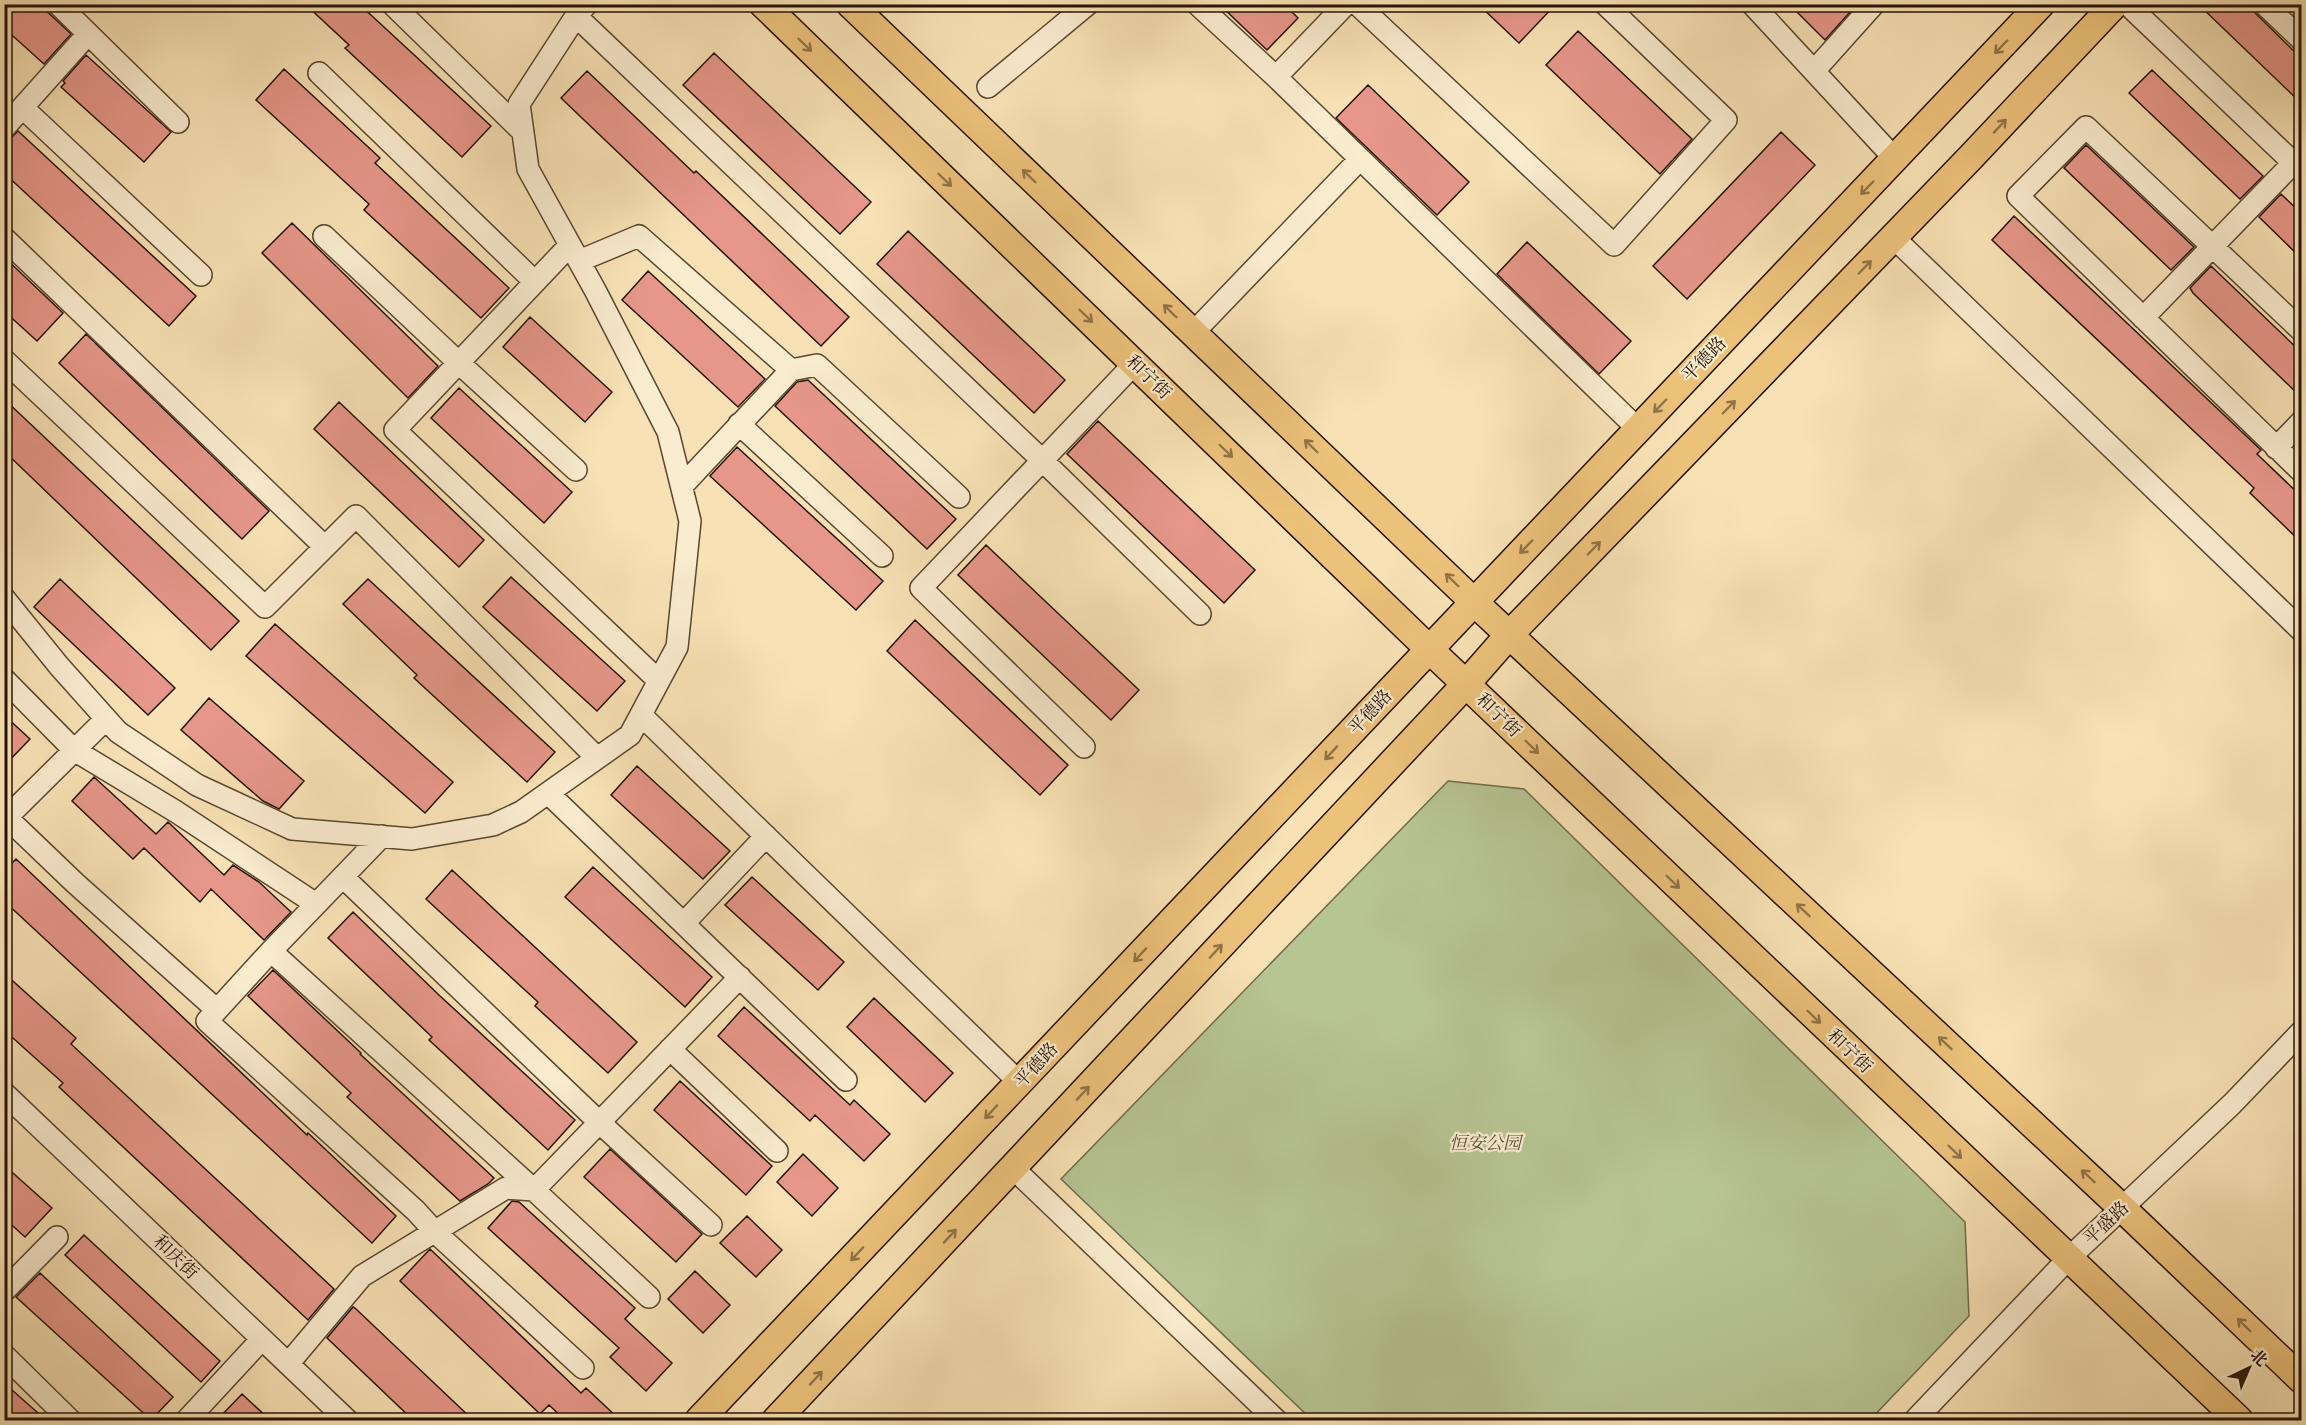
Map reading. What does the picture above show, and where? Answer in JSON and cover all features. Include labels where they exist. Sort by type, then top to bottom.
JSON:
[{"type":"main road","name":"和宁街","points":[[763,4],[1429,649],[2239,1420]]},
{"type":"main road","points":[[850,4],[1474,602],[2122,1208],[2301,1380]]},
{"type":"main road","name":"平德路","points":[[699,1420],[2041,4]]},
{"type":"main road","points":[[776,1420],[1466,684],[1509,635],[2115,4]]},
{"type":"street","points":[[57,4],[178,122]]},
{"type":"street","points":[[392,4],[523,132]]},
{"type":"street","points":[[988,87],[1088,4]]},
{"type":"street","points":[[1197,4],[1276,77],[1638,429]]},
{"type":"street","points":[[1276,77],[1346,4]]},
{"type":"street","points":[[1357,4],[1614,245],[1726,120],[1605,4]]},
{"type":"street","points":[[1752,4],[1894,159]]},
{"type":"street","points":[[1814,71],[1874,4]]},
{"type":"street","points":[[2127,4],[2299,162],[2212,246],[2143,318]]},
{"type":"street","points":[[2264,4],[2301,40]]},
{"type":"street","points":[[4,598],[59,666],[118,732],[197,785],[292,828],[412,839],[493,825],[521,812],[630,735],[677,647],[690,521],[668,432],[575,253],[528,169],[519,104],[582,10],[1200,614]]},
{"type":"street","points":[[4,128],[88,34]]},
{"type":"street","points":[[319,73],[535,282]]},
{"type":"street","points":[[23,108],[201,275]]},
{"type":"street","points":[[2301,331],[2086,127],[2018,196],[2301,472]]},
{"type":"street","points":[[1193,333],[1360,159]]},
{"type":"street","points":[[324,236],[576,470]]},
{"type":"street","points":[[659,681],[395,430],[535,282],[575,253],[639,236],[791,370]]},
{"type":"street","points":[[1893,237],[2301,631]]},
{"type":"street","points":[[4,238],[325,547]]},
{"type":"street","points":[[4,360],[265,607],[356,516],[597,758]]},
{"type":"street","points":[[1084,747],[921,588],[1135,363]]},
{"type":"street","points":[[682,486],[791,370],[818,365],[958,497]]},
{"type":"street","points":[[2276,448],[2301,421]]},
{"type":"street","points":[[739,424],[882,556]]},
{"type":"street","points":[[4,679],[74,750],[175,811],[316,904]]},
{"type":"street","points":[[640,715],[1019,1082]]},
{"type":"street","points":[[106,719],[5,817],[217,1010]]},
{"type":"street","points":[[548,793],[846,1080]]},
{"type":"street","points":[[684,923],[766,836]]},
{"type":"street","points":[[382,837],[271,951],[207,1021],[416,1211],[435,1232],[583,1368]]},
{"type":"street","points":[[343,877],[599,1122],[711,1225]]},
{"type":"street","points":[[271,951],[649,1297]]},
{"type":"street","points":[[534,1190],[740,977]]},
{"type":"street","name":"平盛路","points":[[1915,1420],[2068,1259],[2232,1104],[2301,1030]]},
{"type":"street","points":[[670,1049],[777,1151]]},
{"type":"street","name":"和庆街","points":[[4,1093],[347,1420]]},
{"type":"street","points":[[1013,1168],[1276,1420]]},
{"type":"street","points":[[288,1364],[362,1276],[506,1188],[534,1190]]},
{"type":"street","points":[[7,1283],[57,1237]]},
{"type":"street","points":[[187,1420],[262,1339]]},
{"type":"street","points":[[4,1355],[70,1420]]},
{"type":"green space","name":"恒安公园","points":[[1448,781],[1524,789],[1965,1222],[1969,1316],[1870,1420],[1312,1420],[1061,1179]]},
{"type":"building","points":[[4,4],[39,4],[71,34],[44,64],[4,28]]},
{"type":"building","points":[[305,4],[359,4],[491,126],[462,157],[345,48],[349,45]]},
{"type":"building","points":[[1219,4],[1284,4],[1298,18],[1267,50]]},
{"type":"building","points":[[1478,4],[1556,4],[1519,43]]},
{"type":"building","points":[[1789,4],[1843,4],[1850,12],[1825,40]]},
{"type":"building","points":[[2198,4],[2246,4],[2301,58],[2301,103]]},
{"type":"building","points":[[1578,31],[1692,139],[1660,174],[1546,65]]},
{"type":"building","points":[[714,53],[871,202],[840,234],[683,85]]},
{"type":"building","points":[[86,55],[171,132],[144,162],[61,87],[65,83],[63,81]]},
{"type":"building","points":[[284,69],[380,158],[375,163],[509,288],[481,318],[364,210],[369,204],[256,100]]},
{"type":"building","points":[[2152,70],[2263,176],[2240,199],[2129,93]]},
{"type":"building","points":[[587,71],[849,317],[821,346],[561,98]]},
{"type":"building","points":[[1368,85],[1469,182],[1437,215],[1336,118]]},
{"type":"building","points":[[18,131],[196,296],[169,326],[4,173],[4,145]]},
{"type":"building","points":[[1781,132],[1815,165],[1687,299],[1653,266]]},
{"type":"building","points":[[2086,145],[2194,247],[2171,270],[2064,168]]},
{"type":"building","points":[[2281,194],[2301,213],[2301,258],[2259,217]]},
{"type":"building","points":[[2014,216],[2261,450],[2257,454],[2301,496],[2301,542],[2250,493],[2254,488],[1992,240]]},
{"type":"building","points":[[292,223],[438,366],[408,398],[262,253]]},
{"type":"building","points":[[908,231],[1065,380],[1034,413],[877,264]]},
{"type":"building","points":[[1527,242],[1631,341],[1599,374],[1497,274]]},
{"type":"building","points":[[4,257],[63,313],[37,341],[4,311]]},
{"type":"building","points":[[2211,266],[2301,352],[2301,397],[2193,293],[2190,288]]},
{"type":"building","points":[[648,271],[765,379],[738,407],[622,300]]},
{"type":"building","points":[[530,317],[612,392],[585,422],[503,347]]},
{"type":"building","points":[[86,334],[269,511],[242,539],[59,363]]},
{"type":"building","points":[[808,380],[956,519],[927,549],[775,406],[797,382]]},
{"type":"building","points":[[459,388],[572,492],[544,523],[431,418]]},
{"type":"building","points":[[4,399],[239,621],[211,650],[4,451]]},
{"type":"building","points":[[339,402],[484,540],[459,567],[314,429]]},
{"type":"building","points":[[1098,421],[1255,570],[1224,603],[1067,454]]},
{"type":"building","points":[[737,447],[883,581],[856,610],[710,476]]},
{"type":"building","points":[[986,545],[1139,690],[1111,720],[958,575]]},
{"type":"building","points":[[511,577],[625,681],[597,711],[483,607]]},
{"type":"building","points":[[60,579],[175,688],[148,715],[34,607]]},
{"type":"building","points":[[368,579],[555,752],[527,782],[414,678],[417,675],[343,604]]},
{"type":"building","points":[[915,620],[1068,765],[1040,795],[887,651]]},
{"type":"building","points":[[275,624],[453,782],[425,813],[246,656]]},
{"type":"building","points":[[209,698],[304,781],[279,809],[263,801],[181,730]]},
{"type":"building","points":[[4,715],[30,739],[4,766]]},
{"type":"building","points":[[637,766],[730,851],[703,879],[611,795]]},
{"type":"building","points":[[94,777],[156,834],[168,822],[224,875],[233,865],[259,882],[291,912],[264,940],[211,889],[200,902],[144,848],[133,859],[72,801]]},
{"type":"building","points":[[16,859],[307,1135],[308,1133],[396,1216],[372,1243],[4,901],[4,871]]},
{"type":"building","points":[[593,867],[712,977],[685,1007],[565,897]]},
{"type":"building","points":[[452,870],[637,1042],[608,1073],[535,1006],[538,1002],[426,899]]},
{"type":"building","points":[[752,877],[844,962],[818,990],[725,905]]},
{"type":"building","points":[[353,912],[440,996],[575,1120],[548,1150],[429,1040],[432,1037],[328,938]]},
{"type":"building","points":[[273,970],[494,1178],[460,1201],[347,1097],[351,1093],[248,996]]},
{"type":"building","points":[[4,973],[76,1038],[71,1044],[334,1289],[308,1320],[59,1087],[63,1083],[4,1030]]},
{"type":"building","points":[[874,998],[953,1073],[925,1102],[847,1027]]},
{"type":"building","points":[[744,1007],[850,1105],[854,1100],[890,1134],[864,1161],[815,1115],[810,1121],[718,1036]]},
{"type":"building","points":[[680,1081],[772,1166],[746,1195],[654,1110]]},
{"type":"building","points":[[610,1149],[702,1234],[676,1262],[584,1177]]},
{"type":"building","points":[[803,1154],[838,1188],[812,1216],[777,1182]]},
{"type":"building","points":[[4,1165],[52,1208],[25,1237],[4,1218]]},
{"type":"building","points":[[512,1201],[519,1202],[635,1308],[625,1319],[672,1363],[646,1391],[610,1357],[619,1348],[488,1228]]},
{"type":"building","points":[[747,1216],[782,1250],[756,1277],[720,1243]]},
{"type":"building","points":[[84,1235],[220,1361],[201,1382],[65,1255]]},
{"type":"building","points":[[430,1249],[581,1393],[586,1388],[620,1420],[565,1420],[549,1405],[540,1414],[400,1281]]},
{"type":"building","points":[[695,1271],[730,1305],[703,1333],[668,1299]]},
{"type":"building","points":[[40,1273],[173,1397],[151,1420],[16,1297]]},
{"type":"building","points":[[353,1307],[473,1420],[413,1420],[327,1338]]},
{"type":"building","points":[[4,1383],[46,1420],[4,1420]]},
{"type":"building","points":[[242,1394],[270,1420],[217,1420]]}]
